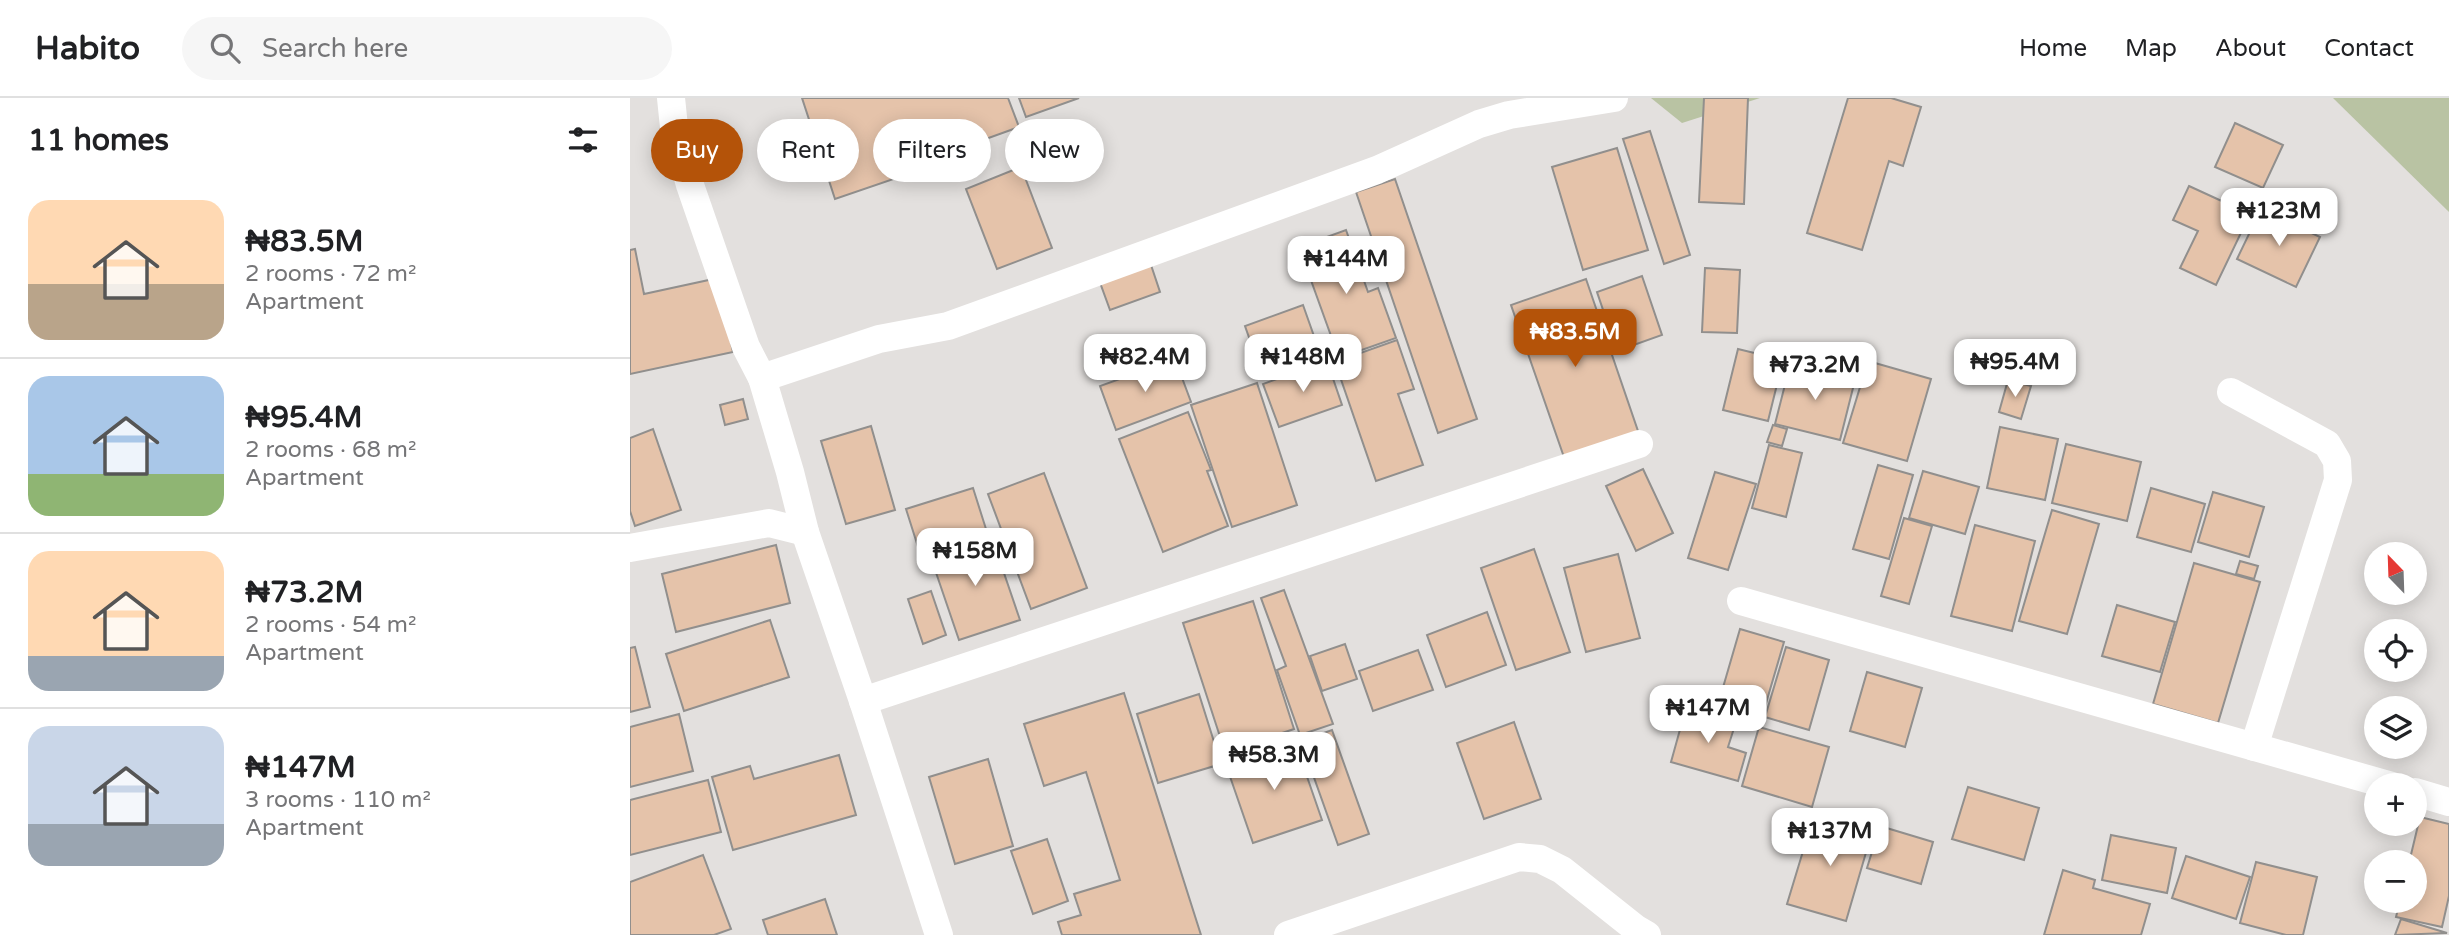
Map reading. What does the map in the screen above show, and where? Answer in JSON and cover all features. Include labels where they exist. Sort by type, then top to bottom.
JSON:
[{"type":"street","points":[[671,98],[674,127],[691,185],[746,347],[762,378],[805,532],[939,935]]},
{"type":"street","points":[[762,378],[879,339],[948,326],[1377,170],[1479,124],[1509,115],[1614,98]]},
{"type":"street","points":[[2231,391],[2327,444],[2337,460],[2338,480],[2254,747]]},
{"type":"street","points":[[863,701],[1639,444]]},
{"type":"street","points":[[769,523],[790,472]]},
{"type":"street","points":[[630,548],[769,523],[805,532]]},
{"type":"street","points":[[1741,601],[2364,778]]},
{"type":"street","points":[[2427,796],[2449,802]]},
{"type":"street","points":[[1287,935],[1519,858],[1540,859],[1562,870],[1647,935]]},
{"type":"green space","points":[[1651,98],[1760,98],[1682,123]]},
{"type":"green space","points":[[2333,98],[2449,98],[2449,212]]},
{"type":"building","points":[[802,98],[1008,98],[1016,119],[1005,119],[1005,132],[991,137],[991,119],[873,119],[873,182],[885,182],[835,199],[829,182],[859,182],[859,119],[809,119]]},
{"type":"building","points":[[1019,98],[1079,98],[1026,117]]},
{"type":"building","points":[[1704,98],[1748,98],[1744,204],[1699,202]]},
{"type":"building","points":[[1848,98],[1891,98],[1921,107],[1903,166],[1889,161],[1862,250],[1807,233]]},
{"type":"building","points":[[2235,123],[2283,145],[2263,188],[2215,167]]},
{"type":"building","points":[[1650,131],[1690,255],[1664,264],[1623,139]]},
{"type":"building","points":[[1617,148],[1648,250],[1583,270],[1552,167]]},
{"type":"building","points":[[1005,173],[1005,182],[1027,182],[1052,248],[997,269],[966,189],[991,182],[991,179]]},
{"type":"building","points":[[1395,179],[1477,419],[1438,433],[1356,192]]},
{"type":"building","points":[[2189,186],[2250,214],[2216,285],[2180,268],[2198,231],[2173,220]]},
{"type":"building","points":[[2261,209],[2320,237],[2296,287],[2237,259]]},
{"type":"building","points":[[1346,230],[1368,292],[1378,288],[1396,338],[1339,358],[1299,247]]},
{"type":"building","points":[[635,249],[644,294],[718,278],[733,352],[630,374],[630,250]]},
{"type":"building","points":[[1149,259],[1160,292],[1110,310],[1098,277]]},
{"type":"building","points":[[1705,268],[1740,270],[1737,333],[1702,332]]},
{"type":"building","points":[[1642,276],[1662,335],[1617,351],[1597,292]]},
{"type":"building","points":[[1586,279],[1639,434],[1565,460],[1511,305]]},
{"type":"building","points":[[1303,305],[1321,356],[1263,377],[1245,326]]},
{"type":"building","points":[[1397,340],[1414,389],[1398,394],[1423,465],[1376,481],[1335,362]]},
{"type":"building","points":[[1738,349],[1783,360],[1768,421],[1723,410]]},
{"type":"building","points":[[1175,359],[1191,402],[1116,430],[1100,386]]},
{"type":"building","points":[[1327,361],[1342,405],[1279,427],[1263,384]]},
{"type":"building","points":[[1868,361],[1931,379],[1907,461],[1843,443]]},
{"type":"building","points":[[1790,365],[1855,380],[1840,440],[1775,424]]},
{"type":"building","points":[[2008,380],[2031,386],[2021,419],[1999,412]]},
{"type":"building","points":[[1257,383],[1297,505],[1232,527],[1191,405]]},
{"type":"building","points":[[743,399],[748,419],[725,425],[720,405]]},
{"type":"building","points":[[1188,412],[1211,470],[1207,471],[1228,526],[1163,552],[1119,439]]},
{"type":"building","points":[[1773,425],[1787,429],[1782,446],[1767,442]]},
{"type":"building","points":[[871,426],[895,510],[846,524],[821,441]]},
{"type":"building","points":[[2000,427],[2058,439],[2045,500],[1987,488]]},
{"type":"building","points":[[653,429],[681,510],[635,526],[630,511],[630,438]]},
{"type":"building","points":[[2066,444],[2141,462],[2127,521],[2052,503]]},
{"type":"building","points":[[1769,445],[1802,453],[1786,517],[1752,508]]},
{"type":"building","points":[[1878,465],[1913,475],[1889,559],[1853,549]]},
{"type":"building","points":[[1643,469],[1673,533],[1636,551],[1606,486]]},
{"type":"building","points":[[1923,471],[1979,487],[1965,534],[1909,518]]},
{"type":"building","points":[[1715,472],[1756,484],[1728,570],[1688,558]]},
{"type":"building","points":[[1044,473],[1087,588],[1031,609],[988,494]]},
{"type":"building","points":[[973,488],[986,529],[919,550],[906,509]]},
{"type":"building","points":[[2151,488],[2205,504],[2191,552],[2137,537]]},
{"type":"building","points":[[2213,492],[2264,507],[2249,557],[2198,542]]},
{"type":"building","points":[[2052,510],[2099,524],[2067,634],[2019,621]]},
{"type":"building","points":[[1904,518],[1932,526],[1909,604],[1881,596]]},
{"type":"building","points":[[1975,525],[2035,541],[2012,631],[1951,616]]},
{"type":"building","points":[[991,535],[1020,620],[959,640],[930,555]]},
{"type":"building","points":[[776,545],[790,603],[676,632],[662,574]]},
{"type":"building","points":[[1534,549],[1570,652],[1516,670],[1481,568]]},
{"type":"building","points":[[1618,554],[1640,638],[1586,652],[1564,568]]},
{"type":"building","points":[[2240,561],[2258,566],[2254,579],[2236,574]]},
{"type":"building","points":[[2194,563],[2260,582],[2218,723],[2153,704]]},
{"type":"building","points":[[1284,590],[1333,724],[1300,735],[1277,670],[1286,666],[1261,598]]},
{"type":"building","points":[[931,591],[946,635],[923,644],[908,599]]},
{"type":"building","points":[[1253,601],[1294,729],[1225,752],[1183,623]]},
{"type":"building","points":[[2117,605],[2175,622],[2160,672],[2102,656]]},
{"type":"building","points":[[1487,612],[1506,665],[1446,687],[1427,635]]},
{"type":"building","points":[[770,620],[789,677],[684,711],[666,654]]},
{"type":"building","points":[[1740,629],[1784,642],[1764,710],[1762,709],[1756,727],[1715,715]]},
{"type":"building","points":[[1345,644],[1357,679],[1322,691],[1310,656]]},
{"type":"building","points":[[635,647],[650,707],[630,712],[630,648]]},
{"type":"building","points":[[1786,647],[1829,660],[1809,730],[1765,717]]},
{"type":"building","points":[[1418,650],[1433,690],[1373,711],[1359,671]]},
{"type":"building","points":[[1867,672],[1922,688],[1905,747],[1850,731]]},
{"type":"building","points":[[1124,693],[1201,935],[1062,935],[1058,922],[1081,915],[1074,894],[1120,880],[1086,772],[1044,786],[1024,724]]},
{"type":"building","points":[[1199,694],[1221,764],[1158,783],[1137,714]]},
{"type":"building","points":[[1686,708],[1736,722],[1728,747],[1746,753],[1738,781],[1671,762]]},
{"type":"building","points":[[679,714],[693,771],[630,787],[630,727]]},
{"type":"building","points":[[1514,722],[1541,799],[1484,819],[1457,743]]},
{"type":"building","points":[[1759,727],[1829,747],[1812,807],[1742,786]]},
{"type":"building","points":[[1332,730],[1369,834],[1338,845],[1301,741]]},
{"type":"building","points":[[1295,742],[1322,820],[1253,843],[1226,765]]},
{"type":"building","points":[[839,755],[856,815],[733,850],[712,777],[750,766],[754,779]]},
{"type":"building","points":[[988,759],[1013,846],[955,864],[929,777]]},
{"type":"building","points":[[708,780],[721,832],[630,855],[630,800]]},
{"type":"building","points":[[1968,787],[2039,808],[2024,860],[1952,839]]},
{"type":"building","points":[[1814,815],[1872,832],[1846,921],[1787,904]]},
{"type":"building","points":[[2427,819],[2449,824],[2449,896],[2442,927],[2396,917],[2397,913],[2427,913],[2427,850],[2412,850],[2415,836],[2427,836]]},
{"type":"building","points":[[1880,826],[1933,842],[1921,884],[1867,868]]},
{"type":"building","points":[[2111,835],[2176,848],[2167,893],[2102,880]]},
{"type":"building","points":[[1047,839],[1068,901],[1033,914],[1011,851]]},
{"type":"building","points":[[703,855],[731,929],[714,935],[630,935],[630,882]]},
{"type":"building","points":[[2186,856],[2250,877],[2236,919],[2172,898]]},
{"type":"building","points":[[2256,862],[2317,877],[2303,935],[2286,935],[2240,923]]},
{"type":"building","points":[[2063,870],[2095,880],[2093,888],[2150,904],[2141,935],[2044,935]]},
{"type":"building","points":[[825,899],[837,935],[768,935],[763,920]]},
{"type":"building","points":[[2401,919],[2447,933],[2395,935]]}]
